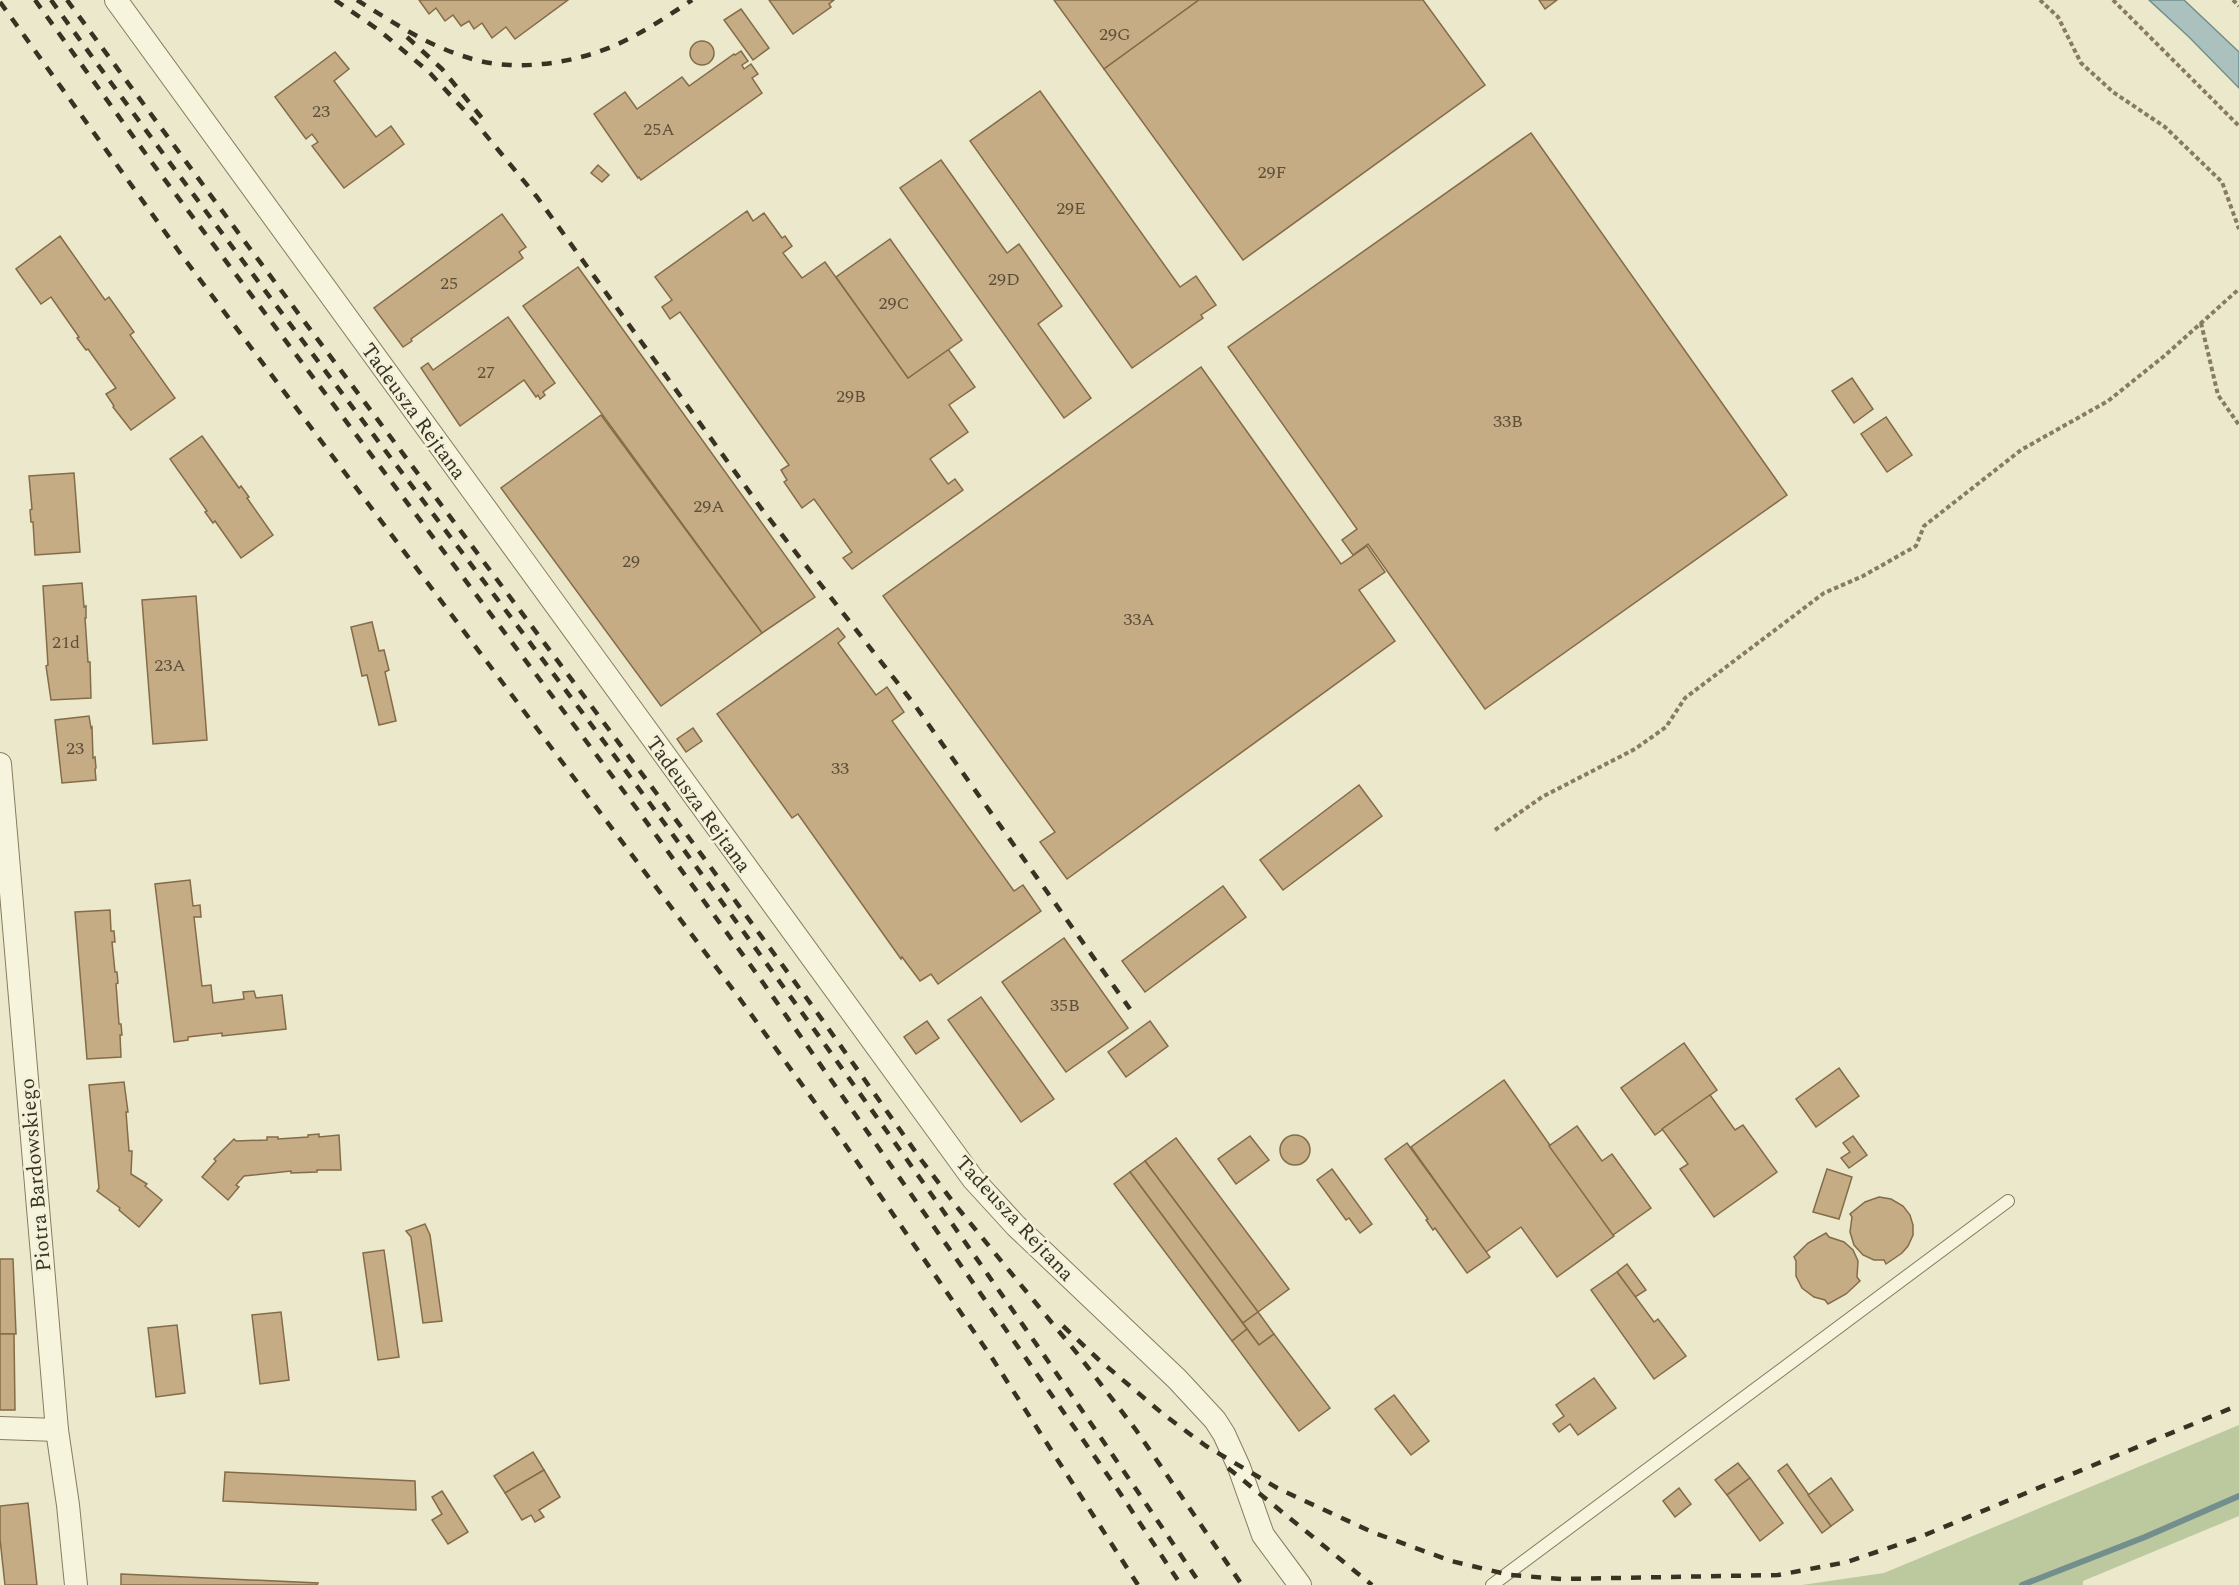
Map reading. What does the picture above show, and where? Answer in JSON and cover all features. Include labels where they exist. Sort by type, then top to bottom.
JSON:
[{"type":"street","name":"Tadeusza Rejtana","points":[[116,0],[973,1179],[1016,1226],[1177,1379],[1215,1420],[1239,1467],[1263,1535],[1300,1585]]},
{"type":"street","name":"Piotra Bardowskiego","points":[[0,764],[57,1430],[76,1585]]},
{"type":"street","points":[[0,1428],[57,1430]]},
{"type":"lane","points":[[1492,1585],[2008,1201]]},
{"type":"path","points":[[2040,0],[2058,17],[2081,63],[2113,92],[2165,127],[2222,182],[2239,229]]},
{"type":"path","points":[[2113,0],[2239,126]]},
{"type":"path","points":[[2233,0],[2239,6]]},
{"type":"path","points":[[1495,830],[1542,797],[1635,749],[1666,727],[1686,698],[1824,593],[1863,576],[1916,546],[1924,526],[2021,450],[2108,401],[2239,289]]},
{"type":"path","points":[[2201,323],[2218,395],[2239,425]]},
{"type":"green space","points":[[2239,1425],[2239,1516],[2083,1581],[2083,1585],[1802,1585],[1884,1573]]},
{"type":"water","points":[[2149,0],[2184,0],[2239,52],[2239,88],[2189,37]]},
{"type":"building","points":[[419,0],[568,0],[515,39],[506,27],[492,38],[482,23],[474,29],[469,21],[461,26],[453,15],[445,21],[436,8],[429,14]]},
{"type":"building","points":[[769,0],[834,0],[829,4],[831,7],[793,34]]},
{"type":"building","points":[[1054,0],[1199,0],[1104,69]]},
{"type":"building","points":[[1199,0],[1423,0],[1485,85],[1243,260],[1104,69]]},
{"type":"building","points":[[1539,0],[1557,0],[1545,9]]},
{"type":"building","points":[[741,9],[769,48],[753,60],[724,20]]},
{"type":"building","points":[[702,41],[710,45],[714,53],[710,61],[702,65],[694,61],[690,53],[694,45]]},
{"type":"building","points":[[741,51],[748,61],[742,65],[744,69],[751,64],[758,74],[752,78],[762,93],[641,180],[638,178],[594,114],[625,92],[637,109],[682,77],[689,86]]},
{"type":"building","points":[[335,52],[349,69],[334,81],[376,137],[391,126],[404,144],[344,188],[312,146],[318,142],[312,134],[306,139],[275,97]]},
{"type":"building","points":[[1040,91],[1180,287],[1196,276],[1216,305],[1201,315],[1203,318],[1132,368],[970,141]]},
{"type":"building","points":[[1531,133],[1787,495],[1485,709],[1368,544],[1353,555],[1342,540],[1357,529],[1228,347]]},
{"type":"building","points":[[941,160],[1007,253],[1019,244],[1062,306],[1038,324],[1091,398],[1064,418],[900,188]]},
{"type":"building","points":[[598,165],[609,175],[602,182],[591,173]]},
{"type":"building","points":[[747,211],[753,221],[764,213],[782,238],[785,236],[792,246],[783,253],[802,278],[825,262],[908,378],[948,349],[975,387],[949,405],[968,432],[930,459],[948,484],[955,479],[963,490],[852,569],[843,558],[852,552],[814,499],[802,508],[784,482],[787,480],[781,470],[789,465],[680,312],[670,319],[662,307],[672,300],[655,277]]},
{"type":"building","points":[[502,214],[526,247],[519,252],[523,258],[403,347],[374,308]]},
{"type":"building","points":[[60,236],[105,300],[109,297],[134,332],[130,335],[175,398],[131,430],[106,394],[116,388],[88,349],[86,350],[77,338],[79,337],[51,297],[41,304],[16,269]]},
{"type":"building","points":[[890,239],[962,340],[908,378],[836,277]]},
{"type":"building","points":[[578,267],[815,597],[762,633],[523,306]]},
{"type":"building","points":[[508,317],[555,383],[543,392],[545,395],[540,399],[524,380],[460,426],[421,368],[428,363],[433,370]]},
{"type":"building","points":[[1201,367],[1341,564],[1367,546],[1385,572],[1359,590],[1395,641],[1067,879],[1040,842],[1055,832],[883,596]]},
{"type":"building","points":[[1852,378],[1873,409],[1854,423],[1832,391]]},
{"type":"building","points":[[601,415],[762,633],[661,706],[501,488]]},
{"type":"building","points":[[1886,417],[1912,455],[1887,472],[1861,434]]},
{"type":"building","points":[[202,436],[239,488],[241,486],[249,497],[247,498],[273,535],[241,558],[215,521],[213,523],[205,512],[207,511],[170,459]]},
{"type":"building","points":[[74,473],[80,552],[35,555],[29,476]]},
{"type":"building","points":[[82,583],[84,607],[86,606],[91,698],[51,700],[46,666],[48,665],[43,586]]},
{"type":"building","points":[[196,596],[207,740],[153,744],[142,600]]},
{"type":"building","points":[[372,622],[379,651],[384,650],[389,670],[385,672],[396,721],[379,725],[367,675],[362,676],[351,627]]},
{"type":"building","points":[[838,628],[845,637],[838,643],[876,695],[887,687],[904,712],[892,721],[1014,891],[1023,885],[1041,911],[938,984],[931,974],[920,981],[902,957],[901,959],[798,814],[792,818],[717,714]]},
{"type":"building","points":[[89,716],[96,780],[62,783],[55,720]]},
{"type":"building","points":[[693,728],[702,741],[686,752],[677,739]]},
{"type":"building","points":[[1359,785],[1382,816],[1283,890],[1260,860]]},
{"type":"building","points":[[190,880],[193,906],[200,905],[201,917],[194,917],[202,986],[211,985],[213,1003],[244,999],[243,992],[254,991],[256,998],[282,995],[286,1029],[222,1036],[222,1033],[188,1037],[188,1040],[174,1042],[155,884]]},
{"type":"building","points":[[1223,886],[1246,917],[1145,992],[1122,961]]},
{"type":"building","points":[[110,910],[111,931],[114,931],[115,942],[112,942],[118,983],[116,984],[119,1024],[121,1024],[122,1035],[120,1035],[121,1057],[87,1059],[75,912]]},
{"type":"building","points":[[1064,938],[1128,1028],[1066,1072],[1002,982]]},
{"type":"building","points":[[981,997],[1054,1099],[1021,1122],[948,1020]]},
{"type":"building","points":[[927,1021],[939,1038],[916,1054],[904,1037]]},
{"type":"building","points":[[1150,1021],[1168,1046],[1126,1077],[1108,1052]]},
{"type":"building","points":[[1684,1043],[1717,1090],[1655,1135],[1621,1088]]},
{"type":"building","points":[[1839,1068],[1859,1096],[1816,1127],[1796,1099]]},
{"type":"building","points":[[1504,1080],[1614,1236],[1557,1277],[1521,1227],[1486,1252],[1411,1147]]},
{"type":"building","points":[[124,1082],[128,1112],[126,1112],[129,1151],[132,1151],[131,1174],[147,1184],[145,1186],[162,1200],[139,1227],[119,1210],[120,1208],[97,1191],[99,1188],[89,1085]]},
{"type":"building","points":[[1710,1095],[1735,1130],[1743,1125],[1777,1172],[1714,1217],[1680,1169],[1688,1164],[1662,1129]]},
{"type":"building","points":[[1577,1126],[1602,1161],[1612,1154],[1651,1208],[1613,1235],[1549,1146]]},
{"type":"building","points":[[319,1134],[319,1137],[339,1135],[341,1170],[291,1173],[291,1171],[244,1176],[236,1185],[239,1187],[228,1200],[202,1177],[216,1161],[214,1159],[234,1139],[236,1141],[267,1140],[267,1137],[278,1137],[278,1139]]},
{"type":"building","points":[[1295,1135],[1301,1136],[1309,1144],[1309,1156],[1301,1164],[1295,1165],[1289,1164],[1281,1156],[1280,1150],[1281,1144],[1289,1136]]},
{"type":"building","points":[[1250,1136],[1269,1160],[1236,1184],[1218,1159]]},
{"type":"building","points":[[1853,1136],[1867,1155],[1849,1168],[1841,1158],[1850,1152],[1843,1143]]},
{"type":"building","points":[[1176,1138],[1289,1289],[1258,1312],[1145,1161]]},
{"type":"building","points":[[1407,1143],[1490,1257],[1467,1273],[1435,1228],[1433,1230],[1426,1220],[1428,1219],[1385,1159]]},
{"type":"building","points":[[1145,1161],[1258,1312],[1243,1323],[1130,1172]]},
{"type":"building","points":[[1332,1169],[1372,1224],[1360,1233],[1349,1218],[1346,1220],[1317,1180]]},
{"type":"building","points":[[1827,1169],[1852,1177],[1839,1219],[1813,1212]]},
{"type":"building","points":[[1130,1172],[1247,1329],[1232,1341],[1114,1184]]},
{"type":"building","points":[[1879,1197],[1891,1199],[1903,1206],[1910,1215],[1913,1225],[1913,1235],[1908,1246],[1886,1264],[1884,1260],[1874,1260],[1863,1255],[1854,1245],[1850,1232],[1852,1217],[1850,1214],[1865,1202]]},
{"type":"building","points":[[425,1224],[430,1235],[442,1321],[423,1323],[411,1237],[406,1231]]},
{"type":"building","points":[[1826,1233],[1829,1237],[1844,1242],[1853,1250],[1858,1261],[1857,1277],[1860,1281],[1846,1294],[1828,1304],[1825,1300],[1814,1297],[1802,1288],[1796,1276],[1794,1257],[1808,1243]]},
{"type":"building","points":[[384,1250],[399,1357],[378,1360],[363,1253]]},
{"type":"building","points":[[0,1259],[13,1259],[16,1334],[0,1334]]},
{"type":"building","points":[[1627,1264],[1646,1290],[1635,1297],[1617,1272]]},
{"type":"building","points":[[1617,1272],[1654,1322],[1658,1319],[1686,1356],[1654,1379],[1591,1290]]},
{"type":"building","points":[[281,1312],[289,1380],[260,1384],[252,1315]]},
{"type":"building","points":[[1258,1312],[1274,1334],[1259,1345],[1243,1323]]},
{"type":"building","points":[[177,1325],[185,1393],[156,1397],[148,1328]]},
{"type":"building","points":[[1247,1329],[1259,1345],[1274,1334],[1330,1408],[1299,1431],[1232,1341]]},
{"type":"building","points":[[0,1334],[14,1334],[15,1410],[0,1410]]},
{"type":"building","points":[[1594,1378],[1616,1408],[1578,1435],[1570,1424],[1559,1432],[1553,1424],[1564,1416],[1556,1405]]},
{"type":"building","points":[[1394,1395],[1429,1441],[1411,1455],[1375,1409]]},
{"type":"building","points":[[533,1452],[544,1470],[505,1493],[494,1476]]},
{"type":"building","points":[[1738,1463],[1750,1478],[1727,1495],[1715,1480]]},
{"type":"building","points":[[1787,1464],[1831,1526],[1822,1533],[1778,1471]]},
{"type":"building","points":[[544,1470],[560,1497],[539,1510],[544,1517],[535,1522],[531,1515],[522,1520],[505,1493]]},
{"type":"building","points":[[225,1472],[415,1481],[416,1510],[223,1501]]},
{"type":"building","points":[[1750,1478],[1783,1523],[1760,1541],[1727,1495]]},
{"type":"building","points":[[1831,1478],[1853,1510],[1831,1526],[1808,1495]]},
{"type":"building","points":[[1679,1488],[1691,1504],[1675,1517],[1663,1501]]},
{"type":"building","points":[[442,1491],[468,1532],[448,1544],[432,1520],[442,1514],[432,1497]]},
{"type":"building","points":[[28,1503],[37,1585],[5,1585],[0,1539],[0,1506]]},
{"type":"building","points":[[121,1574],[318,1583],[317,1585],[121,1585]]},
{"type":"waterway","points":[[2022,1585],[2145,1537],[2239,1496]]},
{"type":"railway","points":[[35,0],[153,164],[637,809],[759,977],[1116,1487],[1181,1585]]},
{"type":"railway","points":[[51,0],[199,203],[576,704],[721,901],[998,1290],[1201,1585]]},
{"type":"railway","points":[[67,0],[657,794],[816,1011],[922,1161],[1136,1430],[1242,1585]]},
{"type":"railway","points":[[335,0],[380,31],[429,72],[476,123],[537,197],[761,508],[914,704],[1130,1009]]},
{"type":"railway","points":[[357,0],[437,46],[466,57],[503,65],[543,64],[601,51],[637,34],[692,0]]},
{"type":"railway","points":[[0,2],[180,253],[740,999],[842,1140],[992,1358],[1138,1585]]},
{"type":"railway","points":[[407,37],[442,69],[486,123]]},
{"type":"railway","points":[[1063,1326],[1163,1414],[1206,1446],[1279,1489],[1372,1532],[1451,1561],[1510,1575],[1562,1579],[1778,1575],[1847,1562],[1915,1539],[2239,1405]]},
{"type":"railway","points":[[1228,1468],[1372,1585]]}]
